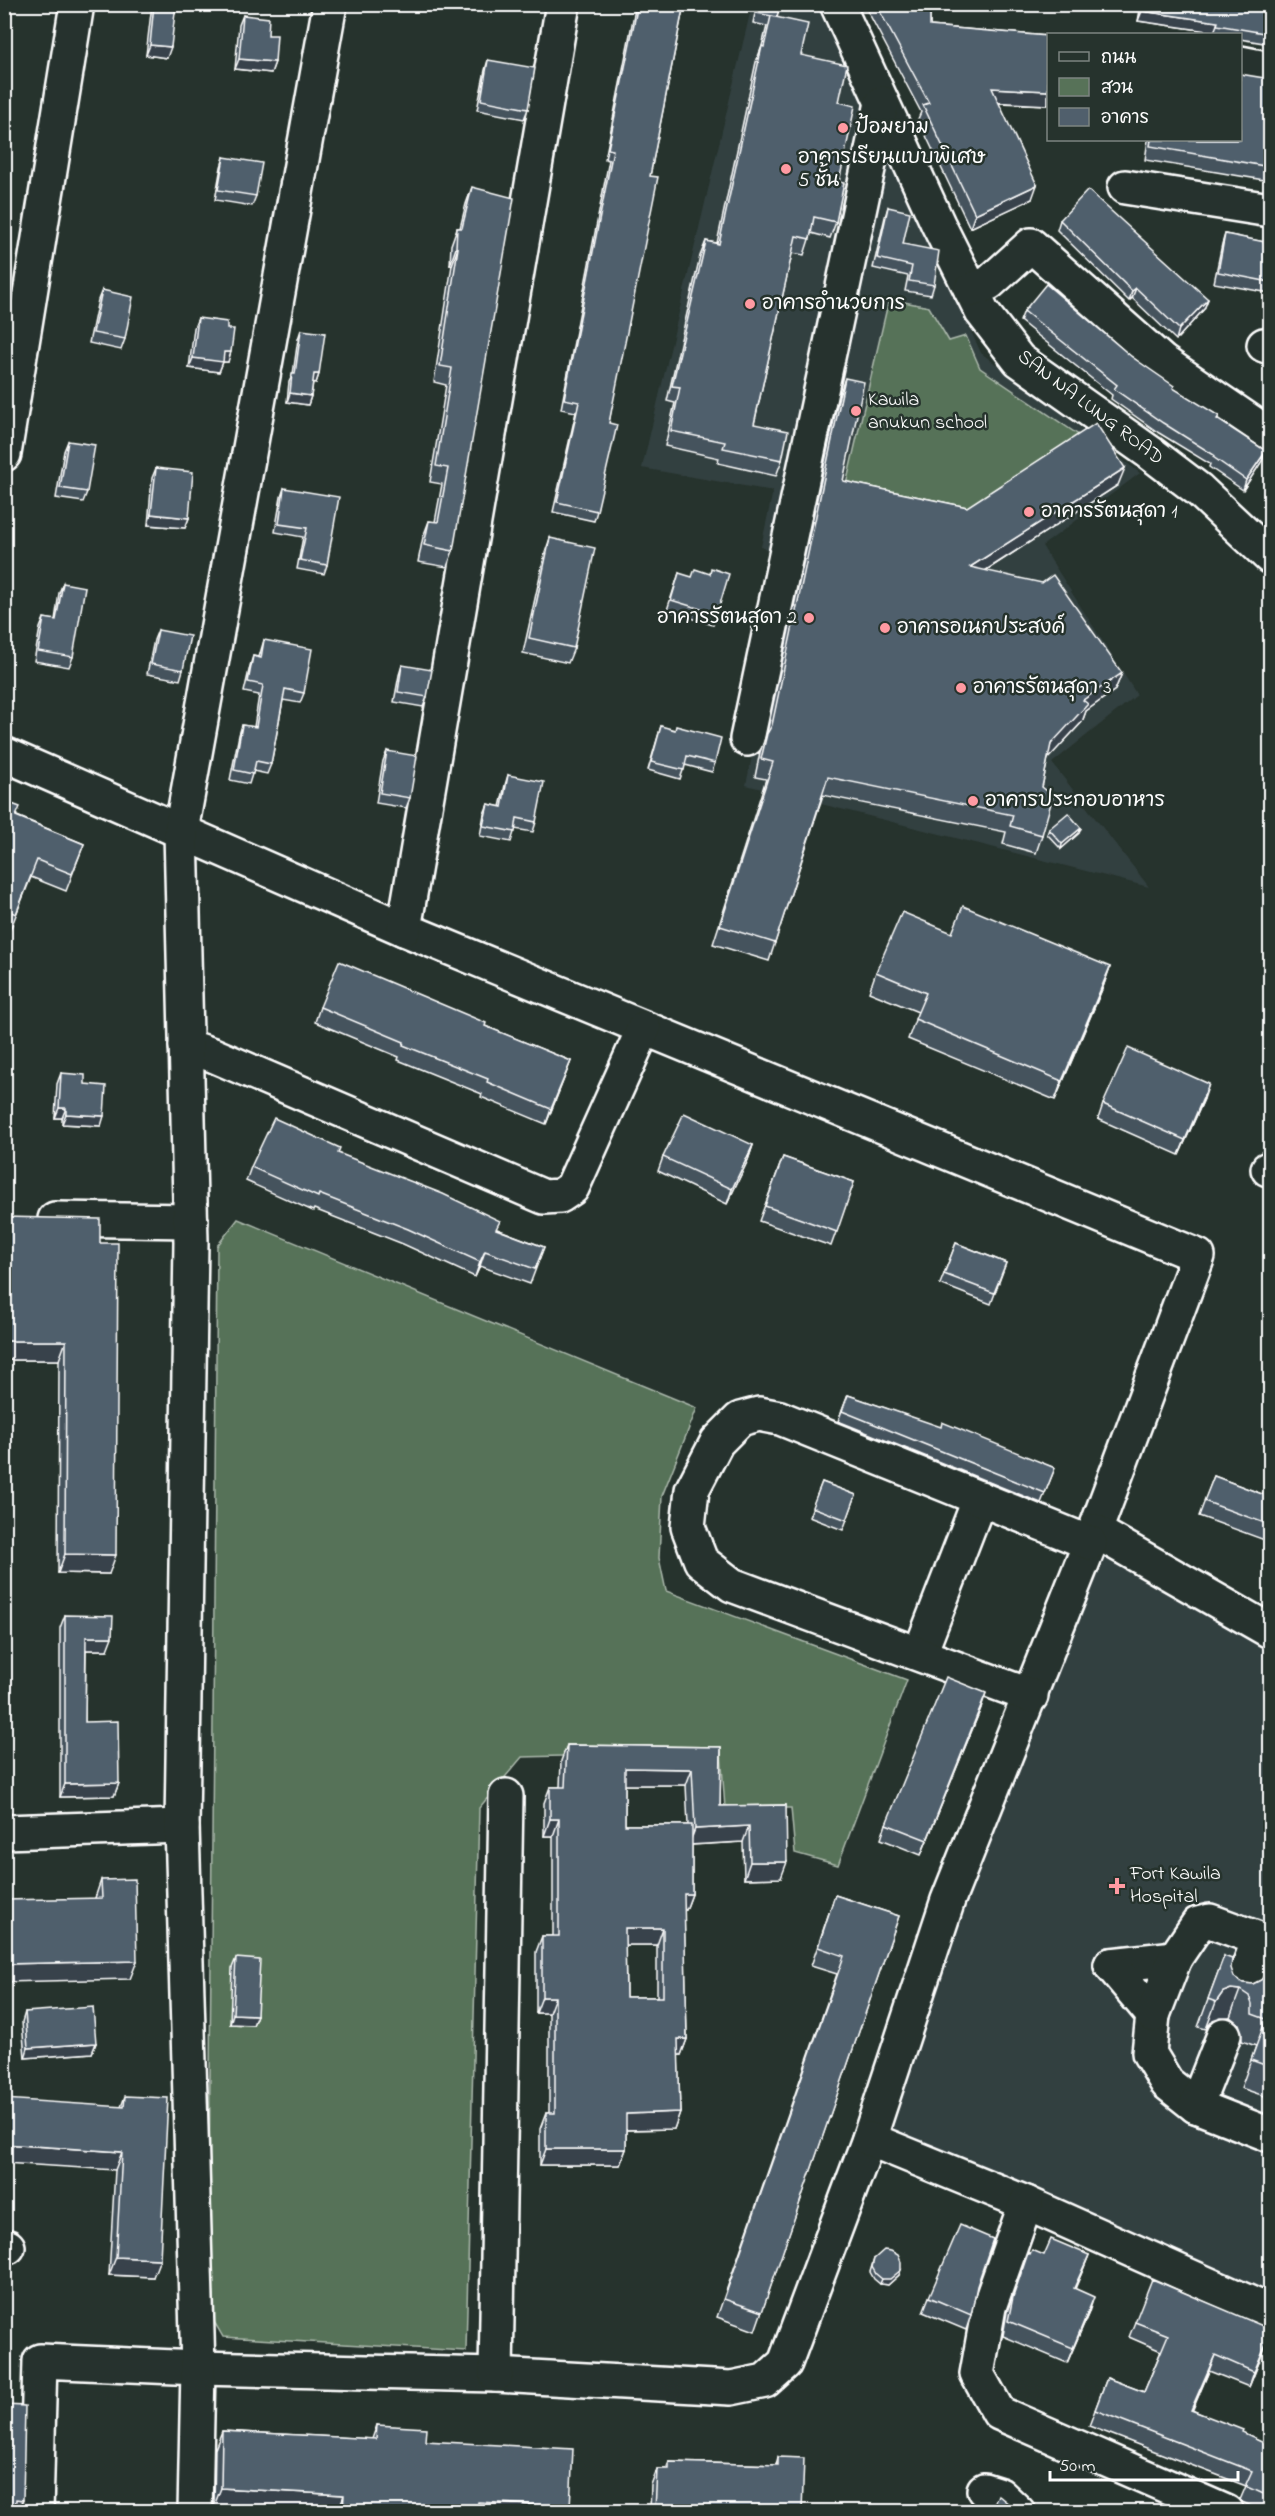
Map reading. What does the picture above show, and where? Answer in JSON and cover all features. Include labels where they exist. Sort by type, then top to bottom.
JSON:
[{"type":"street","points":[[4,454],[76,4]]},
{"type":"street","points":[[195,2511],[198,2368],[182,1826],[191,1221],[181,831],[330,4]]},
{"type":"street","points":[[404,929],[563,4]]},
{"type":"street","name":"SAN NA LUNG ROAD","points":[[837,4],[938,224],[982,312],[1019,360],[1199,490],[1270,557]]},
{"type":"street","points":[[1242,63],[1270,69]]},
{"type":"street","points":[[747,739],[882,103]]},
{"type":"street","points":[[1125,187],[1270,210]]},
{"type":"street","points":[[971,290],[989,283],[1031,245],[1163,362],[1270,435]]},
{"type":"street","points":[[4,754],[404,929],[1198,1256],[1031,1696],[948,1900],[869,2139],[785,2363],[765,2381],[731,2388],[496,2375],[198,2368],[40,2361],[36,2511]]},
{"type":"street","points":[[186,1046],[213,1055],[544,1197],[552,1197],[560,1196],[573,1188],[644,1028]]},
{"type":"street","points":[[20,1219],[191,1221]]},
{"type":"street","points":[[1031,1696],[732,1585],[701,1561],[688,1527],[692,1490],[717,1442],[740,1419],[759,1414],[780,1418],[980,1498],[1092,1537],[1270,1631]]},
{"type":"street","points":[[920,1653],[980,1498]]},
{"type":"street","points":[[496,2375],[506,1796]]},
{"type":"street","points":[[4,1832],[182,1826]]},
{"type":"street","points":[[1239,1993],[1259,1939],[1210,1921],[1198,1924],[1175,1958],[1153,2015],[1149,2053],[1167,2083],[1196,2106],[1270,2134]]},
{"type":"street","points":[[1153,2015],[1111,1965],[1175,1958]]},
{"type":"street","points":[[1196,2106],[1224,2035]]},
{"type":"street","points":[[869,2139],[1026,2203],[1270,2312]]},
{"type":"street","points":[[1026,2203],[989,2307],[977,2374],[999,2413],[1226,2511]]},
{"type":"street","points":[[984,2490],[1000,2495],[1018,2511]]},
{"type":"shaded area","name":"Kawila anukun school","points":[[752,5],[820,5],[981,353],[1140,473],[1042,546],[1137,695],[1052,763],[1149,887],[746,785],[793,563],[761,547],[773,491],[642,468]]},
{"type":"shaded area","name":"Fort Kawila Hospital","points":[[1095,1531],[1270,1633],[1270,2303],[869,2139]]},
{"type":"green space","points":[[889,299],[929,307],[949,341],[966,336],[980,368],[1080,436],[961,512],[845,489]]},
{"type":"green space","points":[[238,1219],[697,1408],[662,1496],[659,1558],[666,1591],[907,1680],[838,1865],[795,1853],[791,1808],[725,1808],[721,1752],[522,1757],[479,1808],[466,2351],[223,2337],[208,2311],[217,1246]]},
{"type":"building","points":[[154,4],[176,4],[171,47],[150,45]]},
{"type":"building","points":[[638,4],[684,4],[650,176],[658,177],[609,423],[617,425],[597,511],[557,502],[579,402],[564,399],[613,150],[608,149]]},
{"type":"building","points":[[758,4],[780,4],[777,17],[756,13]]},
{"type":"building","points":[[876,4],[930,4],[930,26],[1047,36],[1047,91],[992,88],[1037,185],[975,214],[923,105],[929,103]]},
{"type":"building","points":[[1143,4],[1270,4],[1270,34],[1217,25],[1218,22],[1142,11]]},
{"type":"building","points":[[243,15],[269,18],[268,35],[277,35],[275,62],[239,59]]},
{"type":"building","points":[[771,16],[808,24],[801,55],[847,65],[839,102],[855,106],[839,182],[844,183],[836,222],[814,217],[810,239],[796,236],[754,424],[788,431],[782,460],[723,448],[725,442],[671,431],[680,387],[672,386],[706,241],[719,244],[762,46],[764,47]]},
{"type":"building","points":[[488,60],[535,68],[528,109],[481,100]]},
{"type":"building","points":[[1242,74],[1270,79],[1270,167],[1150,146],[1151,141],[1242,141]]},
{"type":"building","points":[[224,157],[262,163],[256,196],[218,190]]},
{"type":"building","points":[[472,187],[514,198],[453,551],[424,545],[429,521],[438,522],[448,468],[436,466],[452,368],[440,366],[458,248],[456,248],[457,228],[462,228]]},
{"type":"building","points":[[1088,190],[1208,299],[1179,329],[1136,288],[1132,291],[1060,220]]},
{"type":"building","points":[[888,207],[910,212],[903,244],[939,251],[934,285],[909,281],[912,266],[877,258]]},
{"type":"building","points":[[1225,234],[1270,243],[1270,282],[1218,272]]},
{"type":"building","points":[[1046,284],[1132,357],[1174,386],[1173,388],[1219,416],[1217,419],[1266,451],[1246,480],[1213,457],[1214,455],[1114,389],[1117,385],[1024,311]]},
{"type":"building","points":[[102,290],[133,297],[125,339],[93,333]]},
{"type":"building","points":[[198,318],[227,322],[227,329],[234,329],[231,352],[224,352],[223,362],[193,358]]},
{"type":"building","points":[[301,330],[325,333],[319,374],[314,374],[311,396],[290,393]]},
{"type":"building","points":[[845,378],[864,382],[843,481],[967,507],[1096,423],[1125,468],[970,567],[1042,583],[1053,575],[1122,673],[1083,700],[1088,704],[1051,744],[1042,787],[1053,796],[1042,835],[1010,826],[1013,815],[828,777],[775,943],[720,926],[773,762],[761,759],[767,734],[772,725]]},
{"type":"building","points":[[68,441],[95,445],[87,492],[60,488]]},
{"type":"building","points":[[156,468],[193,472],[189,518],[151,514]]},
{"type":"building","points":[[284,488],[339,497],[327,565],[300,560],[307,528],[279,524]]},
{"type":"building","points":[[550,538],[595,548],[574,648],[529,638]]},
{"type":"building","points":[[711,568],[729,574],[717,614],[671,600],[679,573],[692,577],[695,569],[710,574]]},
{"type":"building","points":[[63,583],[85,587],[73,657],[38,651],[44,618],[56,620]]},
{"type":"building","points":[[158,630],[190,636],[183,670],[151,664]]},
{"type":"building","points":[[264,640],[312,649],[304,693],[285,689],[271,764],[256,761],[253,774],[234,770],[242,725],[256,727],[263,685],[248,682],[253,656],[261,658]]},
{"type":"building","points":[[402,665],[432,670],[427,697],[398,692]]},
{"type":"building","points":[[661,726],[675,730],[676,726],[721,738],[715,763],[687,756],[684,770],[651,762]]},
{"type":"building","points":[[387,751],[417,756],[410,798],[380,793]]},
{"type":"building","points":[[508,775],[544,782],[536,822],[517,818],[515,832],[483,826],[488,804],[502,807]]},
{"type":"building","points":[[4,801],[20,807],[16,816],[84,844],[72,874],[37,860],[16,914],[4,909]]},
{"type":"building","points":[[1068,813],[1081,828],[1062,844],[1049,829]]},
{"type":"building","points":[[963,906],[1110,967],[1062,1081],[915,1019],[926,993],[876,972],[902,912],[952,933]]},
{"type":"building","points":[[339,961],[486,1023],[485,1026],[571,1061],[551,1109],[487,1082],[488,1079],[403,1045],[404,1042],[320,1007]]},
{"type":"building","points":[[1128,1048],[1209,1084],[1185,1140],[1103,1104]]},
{"type":"building","points":[[61,1073],[85,1075],[85,1084],[106,1086],[104,1116],[66,1114],[66,1108],[59,1108]]},
{"type":"building","points":[[684,1113],[753,1145],[732,1189],[663,1157]]},
{"type":"building","points":[[274,1118],[340,1148],[338,1153],[443,1194],[500,1221],[496,1229],[544,1247],[535,1269],[485,1251],[480,1262],[408,1229],[319,1194],[318,1197],[251,1167]]},
{"type":"building","points":[[783,1157],[854,1182],[837,1232],[765,1206]]},
{"type":"building","points":[[4,1217],[100,1219],[100,1243],[118,1243],[116,1555],[65,1554],[66,1341],[4,1341]]},
{"type":"building","points":[[956,1243],[1006,1263],[994,1293],[944,1274]]},
{"type":"building","points":[[848,1395],[941,1427],[942,1422],[1055,1468],[1045,1493],[842,1411]]},
{"type":"building","points":[[1214,1476],[1270,1497],[1270,1525],[1204,1501]]},
{"type":"building","points":[[822,1482],[856,1495],[847,1520],[812,1507]]},
{"type":"building","points":[[65,1615],[113,1616],[112,1637],[86,1637],[85,1722],[118,1721],[119,1783],[65,1784]]},
{"type":"building","points":[[946,1677],[986,1693],[927,1840],[886,1824]]},
{"type":"building","points":[[567,1745],[721,1747],[720,1806],[786,1805],[787,1862],[750,1862],[749,1826],[695,1829],[692,1769],[625,1768],[625,1825],[692,1825],[692,1894],[684,1894],[687,2039],[678,2039],[680,2112],[626,2114],[626,2149],[546,2149],[546,2113],[555,2113],[555,1997],[542,1997],[542,1936],[559,1936],[559,1819],[550,1819],[550,1787],[565,1787]],"holes":[[[625,1928],[663,1928],[663,1997],[626,1997]]]},
{"type":"building","points":[[135,1879],[137,1961],[4,1964],[4,1900],[102,1898],[101,1880]]},
{"type":"building","points":[[835,1895],[899,1916],[762,2312],[724,2299],[844,1956],[818,1947]]},
{"type":"building","points":[[1224,1956],[1232,1959],[1231,1968],[1234,1977],[1243,1983],[1253,1984],[1261,1980],[1267,1972],[1270,1973],[1270,2067],[1251,2060],[1266,2019],[1252,2014],[1249,1996],[1240,1990],[1231,1989],[1223,1992],[1216,2002],[1208,1999]]},
{"type":"building","points":[[236,1958],[260,1960],[257,2015],[233,2014]]},
{"type":"building","points":[[93,2007],[96,2043],[28,2048],[25,2012]]},
{"type":"building","points":[[125,2096],[168,2098],[160,2259],[116,2257],[122,2152],[4,2144],[4,2099],[124,2107]]},
{"type":"building","points":[[960,2225],[993,2239],[977,2286],[971,2315],[929,2297]]},
{"type":"building","points":[[1051,2239],[1089,2255],[1074,2288],[1094,2297],[1073,2348],[1008,2321],[1013,2297],[1028,2253],[1030,2254],[1032,2250],[1044,2255]]},
{"type":"building","points":[[884,2250],[898,2255],[901,2262],[901,2270],[890,2279],[882,2279],[872,2267],[874,2259]]},
{"type":"building","points":[[1152,2279],[1270,2329],[1254,2372],[1215,2355],[1191,2410],[1243,2430],[1242,2432],[1270,2445],[1270,2497],[1248,2487],[1246,2484],[1252,2471],[1095,2410],[1107,2378],[1144,2392],[1168,2335],[1135,2322]]},
{"type":"building","points":[[4,2405],[25,2406],[23,2500],[16,2499],[15,2511],[4,2511]]},
{"type":"building","points":[[377,2425],[426,2428],[425,2441],[573,2449],[570,2507],[478,2502],[477,2511],[343,2511],[344,2495],[221,2488],[222,2431],[376,2439]]},
{"type":"building","points":[[778,2457],[804,2458],[802,2511],[655,2511],[657,2469],[669,2469],[669,2462],[778,2465]]},
{"type":"building","points":[[998,2495],[1016,2510],[991,2511]]},
{"type":"place","name":"ป้อมยาม","points":[[843,128]]},
{"type":"place","name":"อาคารเรียนแบบพิเศษ 5 ชั้น","points":[[786,169]]},
{"type":"place","name":"อาคารอำนวยการ","points":[[750,304]]},
{"type":"place","name":"Kawila anukun school","points":[[856,411]]},
{"type":"place","name":"อาคารรัตนสุดา 1","points":[[1029,512]]},
{"type":"place","name":"อาคารรัตนสุดา 2","points":[[809,618]]},
{"type":"place","name":"อาคารอเนกประสงค์","points":[[885,628]]},
{"type":"place","name":"อาคารรัตนสุดา 3","points":[[961,688]]},
{"type":"place","name":"อาคารประกอบอาหาร","points":[[973,801]]},
{"type":"place","name":"Fort Kawila Hospital","points":[[1117,1886]]}]
